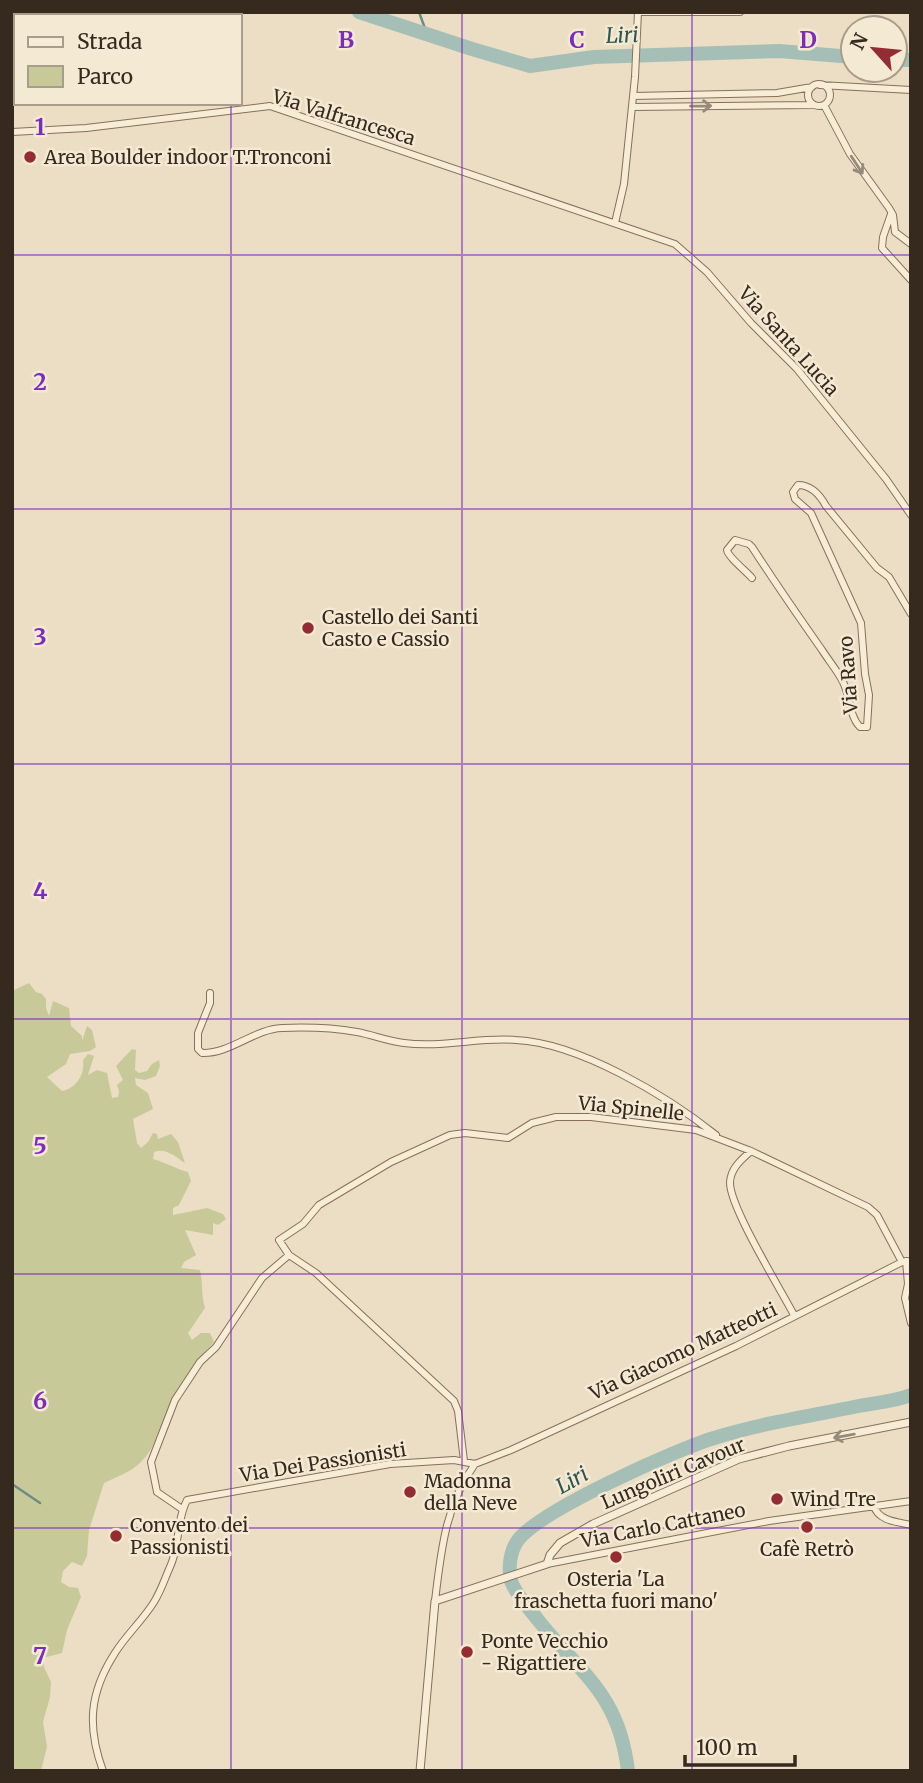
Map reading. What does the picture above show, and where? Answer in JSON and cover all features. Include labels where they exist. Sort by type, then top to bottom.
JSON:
[{"type":"street","points":[[615,223],[624,184],[634,96],[638,12],[740,12]]},
{"type":"street","points":[[634,96],[777,93],[816,86],[911,90]]},
{"type":"street","points":[[814,105],[808,97],[816,86]]},
{"type":"street","points":[[816,86],[826,88],[830,93],[824,105]]},
{"type":"street","points":[[632,107],[824,105]]},
{"type":"street","points":[[824,105],[850,154],[891,213],[895,232],[911,244]]},
{"type":"street","name":"Via Valfrancesca","points":[[12,132],[86,128],[270,106],[615,223]]},
{"type":"street","points":[[891,213],[882,248],[911,280]]},
{"type":"street","name":"Via Santa Lucia","points":[[615,223],[675,244],[707,272],[751,323],[797,369],[886,479],[911,515]]},
{"type":"street","name":"Via Ravo","points":[[752,578],[728,555],[726,550],[735,540],[749,544],[754,550],[822,651],[835,665],[847,690],[856,723],[860,727],[867,727],[869,695],[861,623],[811,513],[795,499],[793,492],[798,485],[810,488],[820,496],[877,568],[889,577],[911,614]]},
{"type":"street","points":[[210,993],[210,1003],[198,1033],[198,1049],[202,1053],[212,1053],[260,1032],[281,1028],[356,1032],[405,1043],[514,1039],[538,1042],[561,1047],[610,1069],[658,1096],[720,1138]]},
{"type":"street","name":"Via Spinelle","points":[[289,1255],[279,1240],[303,1224],[319,1205],[391,1162],[450,1135],[465,1133],[508,1138],[538,1120],[575,1116],[696,1130],[751,1151],[869,1207],[906,1261]]},
{"type":"street","points":[[751,1151],[734,1169],[731,1178],[733,1195],[794,1315]]},
{"type":"street","points":[[103,1771],[96,1750],[91,1718],[98,1686],[115,1652],[154,1601],[173,1560],[182,1509],[157,1492],[151,1462],[176,1400],[200,1362],[216,1347],[262,1278],[289,1255],[316,1273],[454,1401],[458,1410],[464,1461]]},
{"type":"street","points":[[906,1261],[908,1284],[905,1298],[911,1323]]},
{"type":"street","name":"Via Giacomo Matteotti","points":[[475,1464],[736,1346],[906,1261]]},
{"type":"street","name":"Lungoliri Cavour","points":[[543,1565],[560,1543],[593,1524],[738,1459],[911,1422]]},
{"type":"street","name":"Via Dei Passionisti","points":[[182,1509],[187,1500],[390,1464],[464,1461],[475,1464]]},
{"type":"street","points":[[420,1771],[442,1550],[453,1500],[475,1464]]},
{"type":"street","name":"Via Carlo Cattaneo","points":[[543,1565],[769,1521],[911,1501]]},
{"type":"street","points":[[874,1506],[881,1516],[911,1525]]},
{"type":"street","points":[[435,1601],[543,1565]]},
{"type":"green space","points":[[29,983],[46,999],[49,1016],[53,1001],[69,1008],[71,1026],[82,1036],[82,1041],[87,1026],[92,1030],[96,1047],[90,1051],[70,1054],[66,1064],[47,1077],[62,1091],[78,1080],[83,1071],[83,1060],[88,1054],[94,1056],[88,1075],[97,1070],[107,1073],[112,1098],[118,1097],[117,1085],[123,1080],[116,1066],[132,1049],[136,1050],[135,1070],[139,1073],[147,1071],[159,1060],[156,1076],[145,1080],[135,1078],[136,1085],[148,1093],[153,1109],[133,1119],[137,1143],[141,1148],[153,1133],[157,1134],[158,1139],[171,1134],[178,1142],[185,1163],[162,1151],[154,1152],[153,1159],[188,1172],[191,1181],[179,1205],[173,1208],[173,1215],[207,1208],[223,1214],[226,1219],[218,1225],[213,1223],[213,1235],[185,1230],[196,1255],[184,1262],[181,1268],[200,1270],[205,1308],[188,1333],[192,1340],[201,1333],[210,1333],[214,1342],[181,1385],[146,1457],[133,1469],[104,1483],[89,1530],[87,1556],[82,1566],[72,1562],[63,1571],[61,1582],[78,1588],[81,1597],[67,1630],[62,1653],[43,1658],[51,1682],[43,1722],[47,1747],[41,1771],[12,1771],[12,1001],[14,990]]},
{"type":"waterway","name":"Liri","points":[[130,14],[136,12]]},
{"type":"waterway","name":"Liri","points":[[359,12],[530,66],[594,57],[779,51],[839,56]]},
{"type":"waterway","points":[[419,12],[427,34]]},
{"type":"waterway","name":"Liri","points":[[628,1771],[623,1745],[607,1704],[513,1586],[510,1576],[511,1554],[518,1540],[531,1527],[580,1498],[695,1445],[766,1424],[911,1395]]},
{"type":"waterway","points":[[12,1484],[40,1503]]},
{"type":"place","name":"Area Boulder indoor T.Tronconi","points":[[30,157]]},
{"type":"place","name":"Castello dei Santi Casto e Cassio","points":[[308,628]]},
{"type":"place","name":"Madonna della Neve","points":[[410,1492]]},
{"type":"place","name":"Wind Tre","points":[[777,1499]]},
{"type":"place","name":"Cafè Retrò","points":[[807,1527]]},
{"type":"place","name":"Convento dei Passionisti","points":[[116,1536]]},
{"type":"place","name":"Osteria 'La fraschetta fuori mano'","points":[[616,1557]]},
{"type":"place","name":"Ponte Vecchio - Rigattiere","points":[[467,1652]]}]
